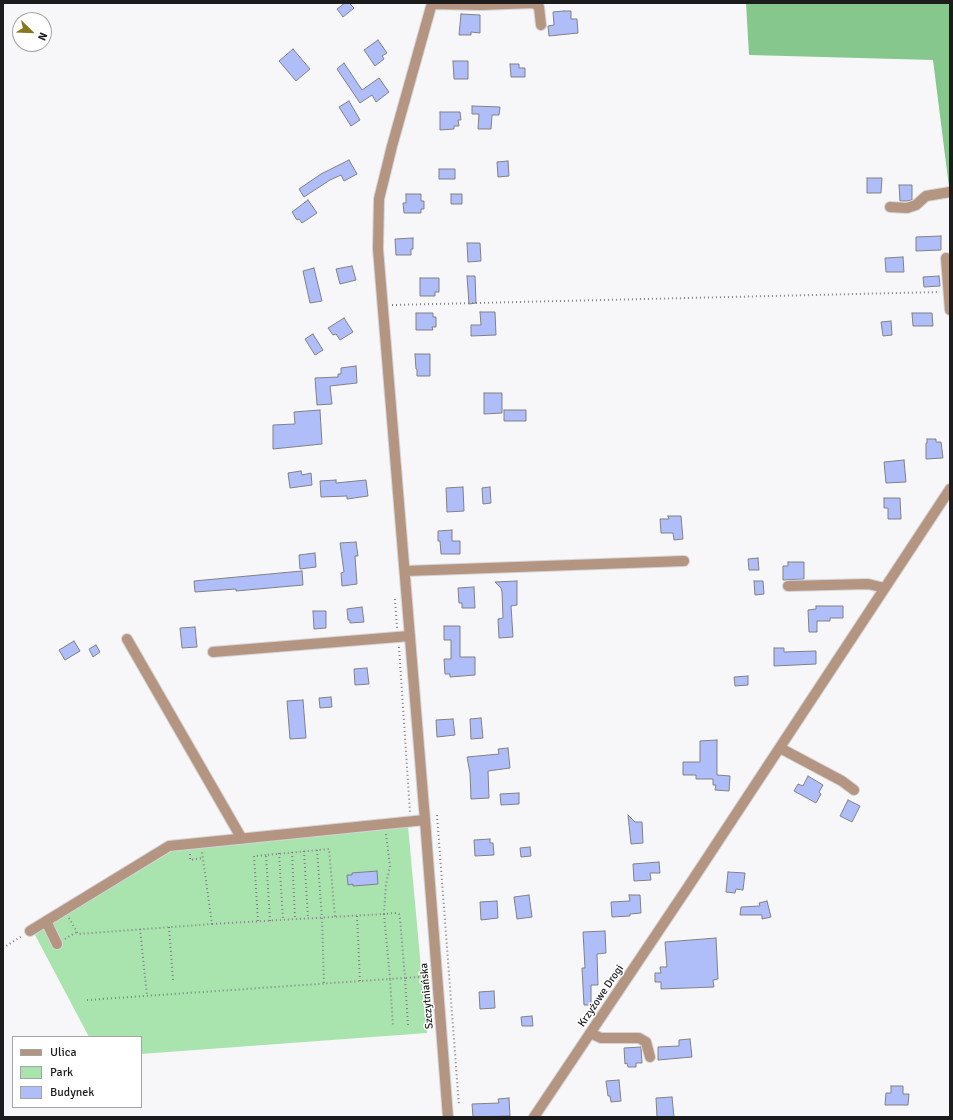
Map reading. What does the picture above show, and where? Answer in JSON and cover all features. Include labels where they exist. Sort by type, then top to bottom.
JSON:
[{"type":"street","points":[[432,4],[481,5],[534,3],[539,7],[541,25]]},
{"type":"street","name":"Szczytniańska","points":[[432,4],[392,146],[379,199],[378,250],[448,1117]]},
{"type":"street","points":[[890,207],[907,208],[916,205],[926,196],[950,192]]},
{"type":"street","points":[[946,258],[950,310]]},
{"type":"street","name":"Krzyżowe Drogi","points":[[534,1117],[688,888],[950,488]]},
{"type":"street","points":[[405,571],[684,561]]},
{"type":"street","points":[[788,586],[868,584],[885,588]]},
{"type":"street","points":[[214,652],[410,636]]},
{"type":"street","points":[[127,639],[242,839]]},
{"type":"street","points":[[780,748],[842,781],[854,790]]},
{"type":"street","points":[[30,931],[169,846],[425,820]]},
{"type":"street","points":[[46,922],[57,944]]},
{"type":"street","points":[[590,1033],[601,1038],[639,1038],[646,1042],[650,1057]]},
{"type":"path","points":[[390,305],[949,292]]},
{"type":"path","points":[[437,815],[459,1110]]},
{"type":"path","points":[[385,824],[390,867],[386,884],[384,914],[393,1027]]},
{"type":"path","points":[[201,843],[212,924]]},
{"type":"path","points":[[258,921],[254,856],[329,849],[334,917]]},
{"type":"path","points":[[317,850],[322,918],[324,984]]},
{"type":"path","points":[[304,851],[308,919]]},
{"type":"path","points":[[292,852],[295,919]]},
{"type":"path","points":[[279,854],[283,920]]},
{"type":"path","points":[[266,855],[270,921]]},
{"type":"path","points":[[67,915],[78,934],[258,921],[399,914],[408,1025]]},
{"type":"path","points":[[357,916],[360,981]]},
{"type":"path","points":[[169,927],[173,980]]},
{"type":"path","points":[[140,929],[147,996]]},
{"type":"path","points":[[3,948],[30,931]]},
{"type":"path","points":[[57,944],[77,932]]},
{"type":"path","points":[[87,1000],[437,975]]},
{"type":"green space","points":[[746,3],[950,3],[950,186],[949,187],[933,60],[749,55]]},
{"type":"green space","points":[[408,826],[427,1033],[142,1054],[142,1036],[88,1036],[34,933],[172,851]]},
{"type":"building","points":[[345,3],[349,3],[354,8],[343,17],[337,9]]},
{"type":"building","points":[[571,11],[571,19],[577,19],[578,33],[549,36],[548,26],[554,25],[553,12]]},
{"type":"building","points":[[461,14],[480,15],[480,33],[471,32],[471,35],[459,35]]},
{"type":"building","points":[[378,40],[387,53],[382,56],[384,59],[375,66],[364,50]]},
{"type":"building","points":[[293,49],[310,69],[296,81],[279,61]]},
{"type":"building","points":[[453,61],[468,61],[468,79],[454,79]]},
{"type":"building","points":[[344,63],[362,90],[379,78],[389,92],[376,102],[372,95],[360,103],[337,69]]},
{"type":"building","points":[[510,64],[519,64],[519,68],[525,68],[525,77],[511,77]]},
{"type":"building","points":[[349,101],[360,120],[351,126],[339,107]]},
{"type":"building","points":[[472,106],[500,107],[499,115],[492,115],[491,129],[478,129],[479,114],[472,114]]},
{"type":"building","points":[[440,112],[460,112],[461,120],[458,120],[459,126],[454,126],[454,129],[440,130]]},
{"type":"building","points":[[349,160],[357,174],[344,181],[341,175],[330,180],[304,197],[299,189],[321,174]]},
{"type":"building","points":[[508,161],[509,176],[498,177],[497,162]]},
{"type":"building","points":[[439,169],[455,169],[455,179],[439,179]]},
{"type":"building","points":[[867,178],[882,178],[881,193],[867,193]]},
{"type":"building","points":[[899,185],[912,185],[912,200],[900,201]]},
{"type":"building","points":[[406,194],[421,194],[421,201],[424,201],[424,209],[421,209],[421,213],[404,213],[403,203],[406,203]]},
{"type":"building","points":[[451,194],[462,194],[462,204],[451,204]]},
{"type":"building","points":[[308,200],[317,213],[302,223],[299,219],[297,220],[292,212]]},
{"type":"building","points":[[941,236],[941,250],[916,251],[916,237]]},
{"type":"building","points":[[413,238],[413,249],[411,249],[411,255],[396,255],[395,239]]},
{"type":"building","points":[[467,243],[480,243],[481,261],[468,262]]},
{"type":"building","points":[[903,257],[904,272],[886,272],[885,258]]},
{"type":"building","points":[[352,266],[356,280],[340,284],[336,269]]},
{"type":"building","points":[[314,268],[322,301],[310,303],[303,271]]},
{"type":"building","points":[[467,276],[475,276],[476,303],[469,304]]},
{"type":"building","points":[[939,276],[940,286],[924,287],[923,277]]},
{"type":"building","points":[[420,278],[439,278],[439,292],[435,292],[435,296],[420,296]]},
{"type":"building","points":[[480,312],[495,312],[496,335],[471,336],[471,325],[481,325]]},
{"type":"building","points":[[416,313],[433,313],[433,317],[436,317],[436,327],[432,327],[433,330],[416,330]]},
{"type":"building","points":[[912,313],[932,313],[933,326],[913,326]]},
{"type":"building","points":[[344,318],[353,332],[340,340],[336,334],[333,335],[328,328]]},
{"type":"building","points":[[891,321],[892,335],[883,336],[881,322]]},
{"type":"building","points":[[313,334],[323,350],[315,355],[305,339]]},
{"type":"building","points":[[415,354],[430,354],[430,376],[417,376]]},
{"type":"building","points":[[356,366],[357,383],[330,386],[332,404],[317,405],[315,378],[338,377],[338,374],[341,374],[341,368]]},
{"type":"building","points":[[484,393],[502,393],[502,413],[484,414]]},
{"type":"building","points":[[320,410],[322,444],[273,449],[273,425],[295,424],[294,412]]},
{"type":"building","points":[[504,410],[526,410],[526,421],[504,421]]},
{"type":"building","points":[[927,439],[936,439],[936,442],[941,442],[943,458],[926,459]]},
{"type":"building","points":[[904,460],[906,482],[886,483],[884,462]]},
{"type":"building","points":[[301,471],[302,475],[311,473],[312,485],[290,488],[288,473]]},
{"type":"building","points":[[336,480],[336,483],[366,480],[368,496],[347,499],[347,496],[321,497],[320,481]]},
{"type":"building","points":[[463,487],[464,511],[447,512],[446,488]]},
{"type":"building","points":[[490,487],[491,503],[483,504],[482,488]]},
{"type":"building","points":[[884,498],[900,498],[901,519],[888,519],[888,508],[884,508]]},
{"type":"building","points":[[668,516],[681,516],[683,539],[674,540],[673,533],[661,533],[660,519],[669,519]]},
{"type":"building","points":[[452,530],[452,541],[460,541],[460,554],[441,554],[440,541],[438,541],[438,531]]},
{"type":"building","points":[[356,542],[358,556],[355,556],[357,584],[342,586],[341,573],[344,572],[340,543]]},
{"type":"building","points":[[315,553],[316,567],[300,569],[299,555]]},
{"type":"building","points":[[758,558],[759,570],[749,570],[748,559]]},
{"type":"building","points":[[788,562],[804,562],[804,579],[783,580],[783,566],[788,566]]},
{"type":"building","points":[[302,571],[303,585],[236,591],[236,589],[195,592],[194,581]]},
{"type":"building","points":[[517,581],[517,605],[511,606],[513,637],[499,638],[498,619],[503,618],[502,592],[501,588],[495,582]]},
{"type":"building","points":[[754,581],[763,581],[764,594],[755,595]]},
{"type":"building","points":[[474,587],[475,608],[462,608],[462,603],[459,603],[458,588]]},
{"type":"building","points":[[816,606],[843,606],[843,618],[830,618],[830,621],[817,621],[817,632],[809,632],[808,610],[816,609]]},
{"type":"building","points":[[362,607],[364,622],[350,623],[350,620],[348,620],[347,609]]},
{"type":"building","points":[[313,611],[326,611],[326,628],[314,629]]},
{"type":"building","points":[[444,626],[460,626],[460,657],[475,657],[475,675],[450,677],[450,674],[445,674],[444,659],[451,659],[451,640],[444,640]]},
{"type":"building","points":[[195,627],[197,647],[182,648],[180,628]]},
{"type":"building","points":[[74,641],[80,651],[65,660],[59,650]]},
{"type":"building","points":[[96,645],[100,652],[93,657],[89,649]]},
{"type":"building","points":[[774,648],[784,648],[784,652],[816,651],[816,664],[774,666]]},
{"type":"building","points":[[367,668],[369,684],[355,685],[354,669]]},
{"type":"building","points":[[748,676],[748,685],[735,686],[734,677]]},
{"type":"building","points":[[331,697],[332,707],[320,708],[319,698]]},
{"type":"building","points":[[303,700],[306,738],[290,739],[287,701]]},
{"type":"building","points":[[481,718],[483,738],[471,739],[470,719]]},
{"type":"building","points":[[453,719],[455,735],[437,737],[436,720]]},
{"type":"building","points":[[717,740],[717,775],[730,776],[729,791],[715,790],[716,785],[713,785],[713,779],[696,779],[696,775],[683,775],[683,762],[700,762],[700,741]]},
{"type":"building","points":[[508,748],[510,768],[488,771],[489,798],[471,799],[470,773],[467,757],[499,754],[498,749]]},
{"type":"building","points":[[808,776],[823,785],[819,792],[821,794],[816,803],[794,791],[798,784],[803,786]]},
{"type":"building","points":[[519,793],[519,804],[501,805],[500,794]]},
{"type":"building","points":[[848,800],[860,806],[852,822],[840,816]]},
{"type":"building","points":[[628,815],[635,822],[642,822],[643,843],[631,844]]},
{"type":"building","points":[[490,839],[490,843],[493,843],[494,855],[475,856],[474,840]]},
{"type":"building","points":[[530,847],[531,856],[521,857],[520,848]]},
{"type":"building","points":[[659,862],[660,873],[650,873],[651,880],[634,881],[633,864]]},
{"type":"building","points":[[377,871],[378,884],[348,885],[347,875],[352,875],[352,873]]},
{"type":"building","points":[[728,872],[745,873],[743,890],[736,889],[735,893],[726,892]]},
{"type":"building","points":[[529,895],[532,917],[517,919],[514,897]]},
{"type":"building","points":[[629,895],[640,895],[641,913],[630,914],[630,916],[612,917],[611,902],[630,901]]},
{"type":"building","points":[[497,901],[498,918],[481,920],[480,902]]},
{"type":"building","points":[[767,901],[771,917],[762,919],[762,915],[740,915],[741,907],[760,906],[759,903]]},
{"type":"building","points":[[605,931],[606,953],[597,954],[598,985],[591,985],[591,1005],[584,1005],[582,968],[585,968],[583,932]]},
{"type":"building","points":[[716,938],[718,979],[713,980],[714,987],[661,989],[661,982],[655,982],[655,973],[661,973],[660,967],[667,967],[665,942]]},
{"type":"building","points":[[494,991],[495,1008],[480,1009],[479,992]]},
{"type":"building","points":[[532,1016],[533,1026],[522,1026],[521,1017]]},
{"type":"building","points":[[690,1039],[692,1057],[658,1060],[658,1047],[679,1046],[679,1040]]},
{"type":"building","points":[[641,1047],[642,1063],[636,1063],[636,1067],[628,1067],[627,1063],[625,1064],[624,1048]]},
{"type":"building","points":[[619,1080],[621,1101],[611,1102],[610,1096],[608,1096],[606,1081]]},
{"type":"building","points":[[891,1086],[903,1086],[903,1094],[909,1094],[908,1105],[885,1105],[886,1093],[891,1093]]},
{"type":"building","points":[[672,1097],[674,1117],[657,1117],[656,1098]]},
{"type":"building","points":[[509,1098],[510,1116],[473,1117],[472,1104],[499,1103],[498,1099]]}]
